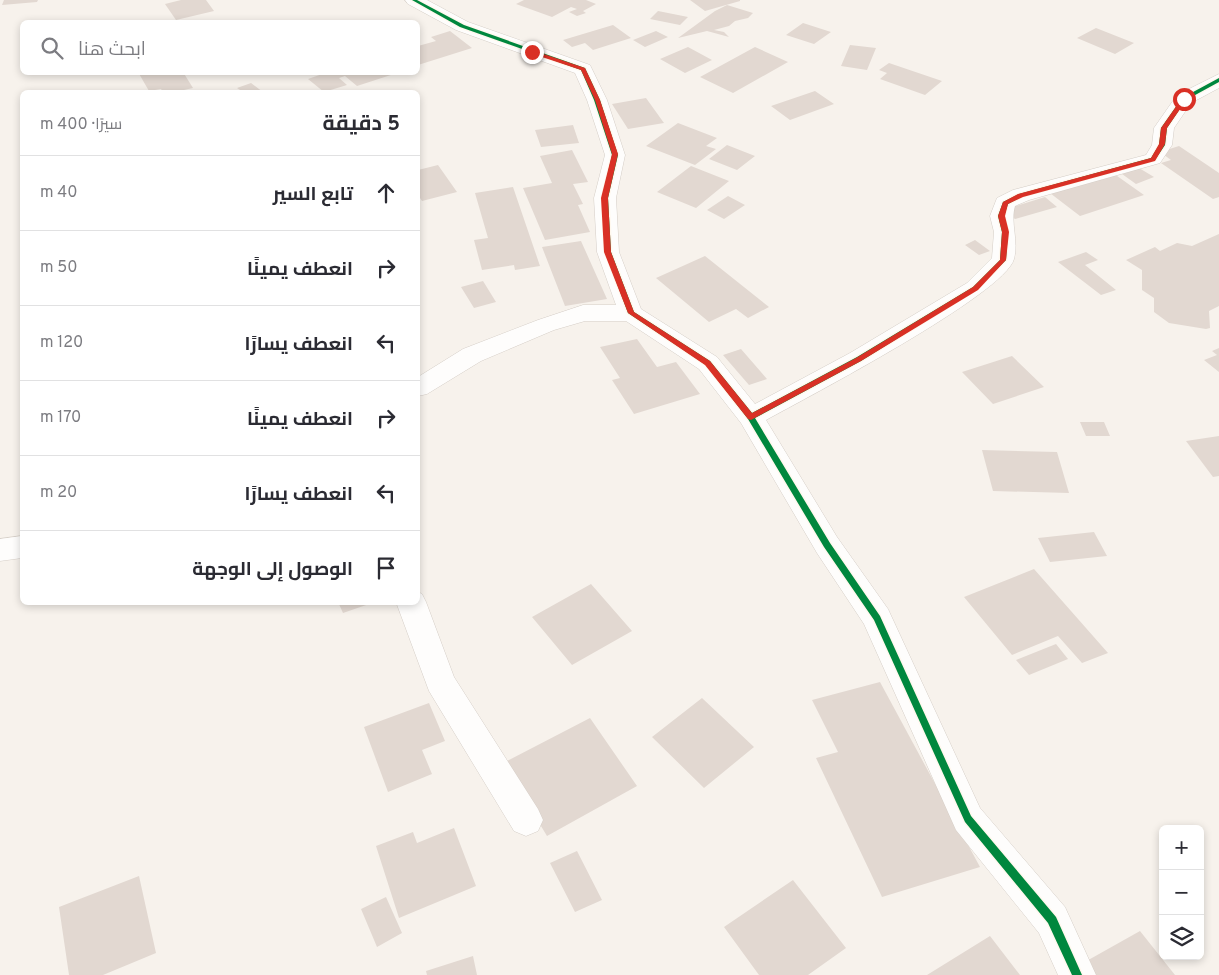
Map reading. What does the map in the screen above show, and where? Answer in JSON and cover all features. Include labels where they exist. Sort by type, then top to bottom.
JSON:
[{"type":"street","points":[[414,0],[462,26],[583,69],[597,100],[615,154],[605,198],[608,252],[631,313]]},
{"type":"street","points":[[751,417],[859,359],[975,288],[1003,260],[1005,232],[1001,216],[1005,203],[1021,195],[1153,160],[1162,144],[1164,128],[1184,99],[1219,80]]},
{"type":"street","points":[[420,387],[472,355],[546,325],[583,314],[631,313],[708,363],[751,417],[827,545],[878,618],[968,819],[1052,920],[1077,975]]},
{"type":"street","points":[[0,550],[20,547]]},
{"type":"street","points":[[412,605],[440,682],[526,820]]},
{"type":"building","points":[[4,0],[38,0],[37,2],[2,5]]},
{"type":"building","points":[[181,0],[206,0],[214,11],[176,20],[165,4]]},
{"type":"building","points":[[524,0],[586,0],[596,4],[583,11],[586,13],[577,16],[569,12],[577,9],[571,7],[552,17],[516,4]]},
{"type":"building","points":[[690,0],[740,0],[740,1],[705,11]]},
{"type":"building","points":[[727,5],[753,13],[748,18],[714,30],[724,32],[729,37],[707,31],[678,38],[715,11]]},
{"type":"building","points":[[658,11],[688,17],[680,25],[650,19]]},
{"type":"building","points":[[803,23],[831,32],[814,44],[786,35]]},
{"type":"building","points":[[613,25],[631,38],[593,50],[585,43],[572,47],[563,40]]},
{"type":"building","points":[[1096,28],[1134,43],[1115,54],[1077,38]]},
{"type":"building","points":[[450,31],[472,48],[420,64],[420,45],[436,41],[431,37]]},
{"type":"building","points":[[656,31],[668,37],[645,47],[633,40]]},
{"type":"building","points":[[850,45],[876,48],[867,70],[841,66]]},
{"type":"building","points":[[688,47],[712,60],[685,73],[660,59]]},
{"type":"building","points":[[755,47],[788,62],[733,93],[700,77]]},
{"type":"building","points":[[889,63],[942,81],[925,95],[880,79],[887,73],[879,70]]},
{"type":"building","points":[[140,75],[185,75],[193,88],[184,90],[148,90]]},
{"type":"building","points":[[319,75],[391,75],[357,86],[345,76],[339,78],[347,85],[331,90],[322,90],[308,79]]},
{"type":"building","points":[[251,83],[260,90],[240,90],[237,88]]},
{"type":"building","points":[[815,91],[834,104],[790,120],[771,106]]},
{"type":"building","points":[[646,98],[664,123],[628,129],[612,104]]},
{"type":"building","points":[[678,123],[717,138],[706,146],[716,149],[695,165],[646,146]]},
{"type":"building","points":[[573,125],[579,143],[541,147],[535,130]]},
{"type":"building","points":[[727,145],[755,156],[737,170],[709,159]]},
{"type":"building","points":[[1179,146],[1219,173],[1219,197],[1213,199],[1161,163],[1171,160],[1160,152]]},
{"type":"building","points":[[572,150],[588,182],[573,184],[583,204],[578,205],[590,232],[545,240],[523,188],[552,183],[540,156]]},
{"type":"building","points":[[438,165],[457,192],[422,201],[420,198],[420,170]]},
{"type":"building","points":[[691,166],[729,181],[696,208],[657,192]]},
{"type":"building","points":[[1139,168],[1154,177],[1136,184],[1122,174]]},
{"type":"building","points":[[1110,171],[1144,195],[1080,216],[1046,190]]},
{"type":"building","points":[[513,187],[540,266],[515,270],[514,265],[482,270],[474,240],[488,238],[475,193]]},
{"type":"building","points":[[728,196],[745,205],[724,219],[707,210]]},
{"type":"building","points":[[1045,197],[1057,207],[1015,219],[1003,210]]},
{"type":"building","points":[[1219,234],[1219,306],[1209,311],[1210,328],[1169,323],[1154,312],[1154,298],[1142,290],[1142,270],[1126,260],[1155,247],[1160,251],[1177,243],[1192,246]]},
{"type":"building","points":[[975,240],[990,251],[979,255],[965,245]]},
{"type":"building","points":[[581,241],[607,299],[565,306],[542,247]]},
{"type":"building","points":[[1086,252],[1098,260],[1085,265],[1116,290],[1101,295],[1058,262]]},
{"type":"building","points":[[705,256],[769,307],[748,318],[736,309],[709,322],[656,278]]},
{"type":"building","points":[[483,281],[496,302],[474,308],[461,287]]},
{"type":"building","points":[[637,339],[657,367],[676,362],[700,394],[634,414],[612,380],[620,378],[600,347]]},
{"type":"building","points":[[1219,348],[1219,372],[1204,360],[1217,355],[1212,351]]},
{"type":"building","points":[[741,349],[767,379],[749,385],[723,355]]},
{"type":"building","points":[[1012,356],[1044,387],[993,404],[962,372]]},
{"type":"building","points":[[1080,422],[1104,422],[1110,436],[1086,436]]},
{"type":"building","points":[[1219,436],[1219,476],[1213,477],[1186,441]]},
{"type":"building","points":[[982,450],[1057,452],[1069,493],[993,491]]},
{"type":"building","points":[[1094,532],[1107,556],[1050,562],[1038,538]]},
{"type":"building","points":[[1034,569],[1108,653],[1082,663],[1058,636],[1012,655],[964,597]]},
{"type":"building","points":[[591,584],[632,631],[572,665],[532,617]]},
{"type":"building","points":[[339,605],[366,605],[343,613]]},
{"type":"building","points":[[1056,644],[1068,659],[1029,675],[1016,660]]},
{"type":"building","points":[[880,682],[980,867],[882,897],[816,758],[838,752],[812,700]]},
{"type":"building","points":[[702,698],[754,747],[704,788],[652,737]]},
{"type":"building","points":[[429,703],[445,741],[422,750],[432,774],[388,792],[364,727]]},
{"type":"building","points":[[590,718],[637,786],[547,836],[503,763]]},
{"type":"building","points":[[454,828],[476,886],[399,918],[376,846],[413,832],[417,843]]},
{"type":"building","points":[[577,851],[602,900],[575,912],[550,863]]},
{"type":"building","points":[[139,876],[156,953],[103,975],[69,975],[59,907]]},
{"type":"building","points":[[793,880],[846,948],[808,975],[759,975],[724,927]]},
{"type":"building","points":[[386,897],[402,933],[377,947],[361,909]]},
{"type":"building","points":[[1140,931],[1159,955],[1159,960],[1163,960],[1175,975],[1092,975],[1083,963]]},
{"type":"building","points":[[990,936],[1020,975],[927,975]]},
{"type":"building","points":[[473,956],[477,975],[427,975],[426,971]]},
{"type":"cycle path","points":[[414,0],[462,26],[583,69],[597,100],[615,155],[605,198],[608,252],[631,313],[708,363],[751,417],[827,545],[877,618],[968,819],[1052,920],[1077,975]]},
{"type":"cycle path","points":[[751,417],[859,359],[975,288],[1003,260],[1005,232],[1001,216],[1005,203],[1021,195],[1153,159],[1162,145],[1164,128],[1184,99],[1219,80]]},
{"type":"route","points":[[532,52],[583,69],[597,100],[615,154],[605,198],[608,252],[631,313],[708,363],[751,417],[859,359],[975,288],[1003,260],[1005,232],[1001,216],[1005,203],[1021,195],[1153,160],[1162,144],[1164,128],[1184,99]]}]
